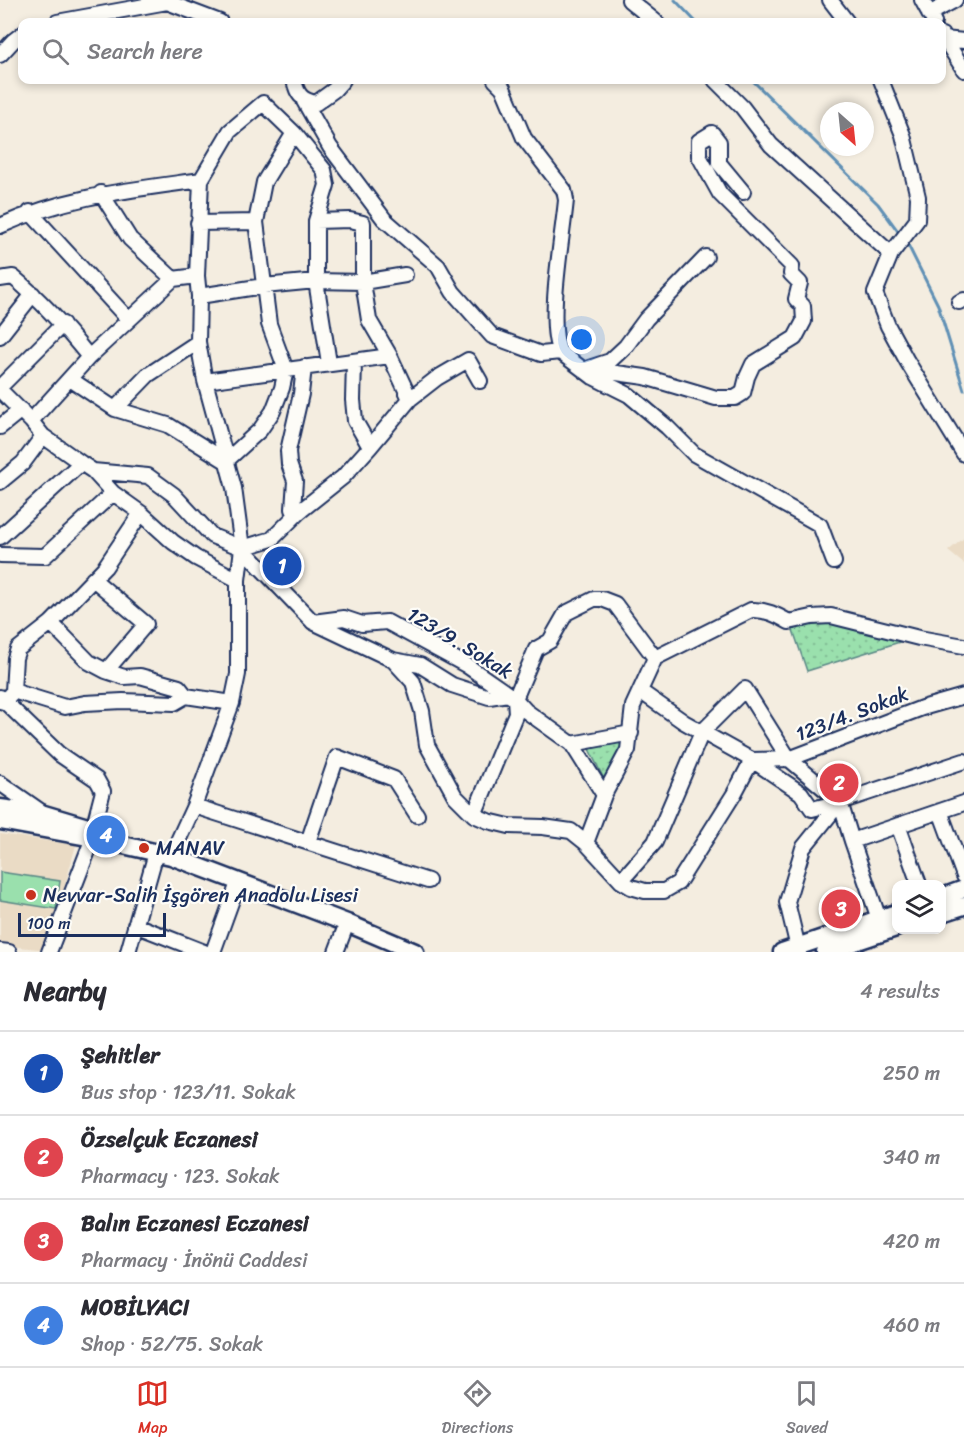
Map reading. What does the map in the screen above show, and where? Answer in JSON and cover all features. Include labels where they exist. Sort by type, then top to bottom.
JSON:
[{"type":"main road","points":[[0,808],[44,814],[93,833],[164,855],[347,923],[415,952]]},
{"type":"main road","points":[[0,821],[93,833]]},
{"type":"main road","points":[[946,896],[964,889]]},
{"type":"main road","points":[[946,912],[964,906]]},
{"type":"main road","points":[[793,950],[892,915]]},
{"type":"main road","points":[[825,952],[892,930]]},
{"type":"street","points":[[629,0],[651,18]]},
{"type":"street","points":[[830,0],[844,18]]},
{"type":"street","points":[[922,0],[932,18],[955,0]]},
{"type":"street","points":[[75,18],[143,3],[167,2],[209,18]]},
{"type":"street","points":[[0,55],[18,37]]},
{"type":"street","points":[[946,38],[964,41]]},
{"type":"street","points":[[946,42],[964,70]]},
{"type":"street","points":[[295,84],[297,93],[304,101],[330,147],[384,219],[438,266],[453,292],[492,336],[541,354],[560,352]]},
{"type":"street","points":[[304,101],[316,103],[339,84]]},
{"type":"street","points":[[499,84],[503,88],[524,138],[564,190],[566,200],[555,291],[555,343],[560,352],[588,373],[629,395],[667,427],[694,454],[820,525],[834,562]]},
{"type":"street","points":[[719,84],[742,107],[771,145],[891,254]]},
{"type":"street","points":[[883,84],[903,135],[918,197],[917,220],[891,254],[875,293],[888,326],[907,361],[964,454]]},
{"type":"street","points":[[128,952],[135,925],[164,855],[194,806],[232,703],[238,674],[238,580],[242,548],[234,488],[205,381],[198,342],[198,223],[201,180],[230,131],[263,103],[294,133],[324,170],[327,185],[316,221],[316,281],[329,363]]},
{"type":"street","points":[[226,461],[260,430],[273,411],[286,370],[269,324],[256,222],[264,182],[294,133]]},
{"type":"street","points":[[588,373],[602,371],[634,375],[716,398],[735,398],[743,393],[753,364],[795,338],[804,321],[803,306],[796,299],[800,283],[791,274],[792,266],[720,194],[699,156],[699,141],[712,133],[719,142],[719,163],[743,192]]},
{"type":"street","points":[[0,226],[30,212],[101,193],[201,180]]},
{"type":"street","points":[[101,193],[130,239],[174,279]]},
{"type":"street","points":[[30,212],[128,319]]},
{"type":"street","points":[[316,221],[350,220],[363,223],[363,282],[369,320],[390,356],[410,399]]},
{"type":"street","points":[[198,223],[256,222]]},
{"type":"street","points":[[588,373],[610,361],[626,346],[646,319],[706,256]]},
{"type":"street","points":[[199,296],[264,286],[316,281],[363,282],[405,275]]},
{"type":"street","points":[[0,427],[26,416],[70,379],[128,319],[174,279],[197,276]]},
{"type":"street","points":[[0,279],[13,277],[33,294],[63,324],[89,357]]},
{"type":"street","points":[[0,336],[33,294]]},
{"type":"street","points":[[63,324],[0,389],[43,436],[93,471],[112,493],[141,513],[173,542],[196,558],[238,580]]},
{"type":"street","points":[[115,409],[148,375],[198,342]]},
{"type":"street","points":[[205,381],[390,356]]},
{"type":"street","points":[[242,548],[272,539],[296,515],[343,477],[410,399],[437,378],[468,360],[480,381]]},
{"type":"street","points":[[354,362],[352,400],[355,422],[370,447]]},
{"type":"street","points":[[296,515],[293,509],[295,481],[289,464],[288,451],[301,394],[304,367]]},
{"type":"street","points":[[70,379],[115,409],[168,425],[226,461]]},
{"type":"street","points":[[0,482],[23,463],[43,436]]},
{"type":"street","points":[[0,537],[81,463]]},
{"type":"street","points":[[93,471],[148,476],[174,495],[212,536],[242,548],[313,622],[393,660],[420,665],[452,685],[489,697],[512,696]]},
{"type":"street","points":[[0,555],[45,556],[112,493]]},
{"type":"street","points":[[14,691],[15,658],[18,649],[51,622],[105,567],[141,513]]},
{"type":"street","points":[[93,579],[146,624],[106,671]]},
{"type":"street","points":[[474,815],[516,713],[512,696],[536,649],[550,641],[566,613],[598,598],[609,601],[620,608],[655,657]]},
{"type":"street","points":[[586,843],[604,795],[628,750],[633,706],[655,657],[751,610],[759,609],[789,622],[831,616],[919,638],[964,646]]},
{"type":"street","name":"123/9. Sokak","points":[[313,622],[344,618],[362,624],[387,622],[466,665],[512,696],[526,711],[573,744],[604,795]]},
{"type":"street","points":[[51,622],[89,662],[124,677],[140,676],[179,687],[186,696]]},
{"type":"street","points":[[393,660],[413,682],[422,711],[427,745],[455,796],[474,815],[509,826],[571,831],[586,843],[621,881],[645,891],[664,891],[678,883],[734,794],[752,760]]},
{"type":"street","points":[[621,881],[655,842],[702,732],[745,689],[789,759],[840,802],[879,919]]},
{"type":"street","points":[[14,691],[65,707],[85,703],[123,701],[174,703],[186,696],[232,703]]},
{"type":"street","points":[[14,691],[1,700],[59,754],[97,780],[103,791],[93,833],[49,952]]},
{"type":"street","points":[[640,691],[684,722],[752,760],[801,793],[812,809],[964,761]]},
{"type":"street","name":"123/4. Sokak","points":[[752,760],[789,759],[922,708],[964,696]]},
{"type":"street","points":[[573,744],[631,733]]},
{"type":"street","points":[[308,842],[337,757],[394,779],[417,815]]},
{"type":"street","points":[[0,783],[44,814]]},
{"type":"street","points":[[793,950],[788,902],[803,848],[840,802]]},
{"type":"street","points":[[852,841],[964,803]]},
{"type":"street","points":[[194,806],[428,881]]},
{"type":"street","points":[[940,811],[964,876]]},
{"type":"street","points":[[897,825],[917,880]]},
{"type":"street","points":[[213,952],[238,883]]},
{"type":"street","points":[[336,952],[347,923]]},
{"type":"street","points":[[135,925],[204,952]]},
{"type":"street","points":[[0,951],[9,952]]},
{"type":"shaded area","points":[[964,538],[964,564],[948,551]]},
{"type":"shaded area","name":"Nevvar-Salih İşgören Anadolu Lisesi","points":[[0,834],[76,845],[47,950],[0,945]]},
{"type":"green space","points":[[835,622],[909,639],[807,671],[792,627]]},
{"type":"green space","points":[[624,739],[626,746],[609,778],[604,779],[589,749],[592,745]]},
{"type":"green space","points":[[0,872],[60,881],[56,909],[0,900]]},
{"type":"waterway","points":[[675,0],[692,18]]},
{"type":"waterway","points":[[756,84],[878,204],[900,234]]},
{"type":"waterway","points":[[906,241],[938,305],[964,390]]},
{"type":"place","name":"Şehitler","points":[[282,566]]},
{"type":"place","name":"Özselçuk Eczanesi","points":[[839,783]]},
{"type":"place","name":"MOBİLYACI","points":[[106,835]]},
{"type":"place","name":"MANAV","points":[[144,848]]},
{"type":"place","name":"Nevvar-Salih İşgören Anadolu Lisesi","points":[[31,895]]},
{"type":"place","name":"Balın Eczanesi Eczanesi","points":[[841,909]]}]
